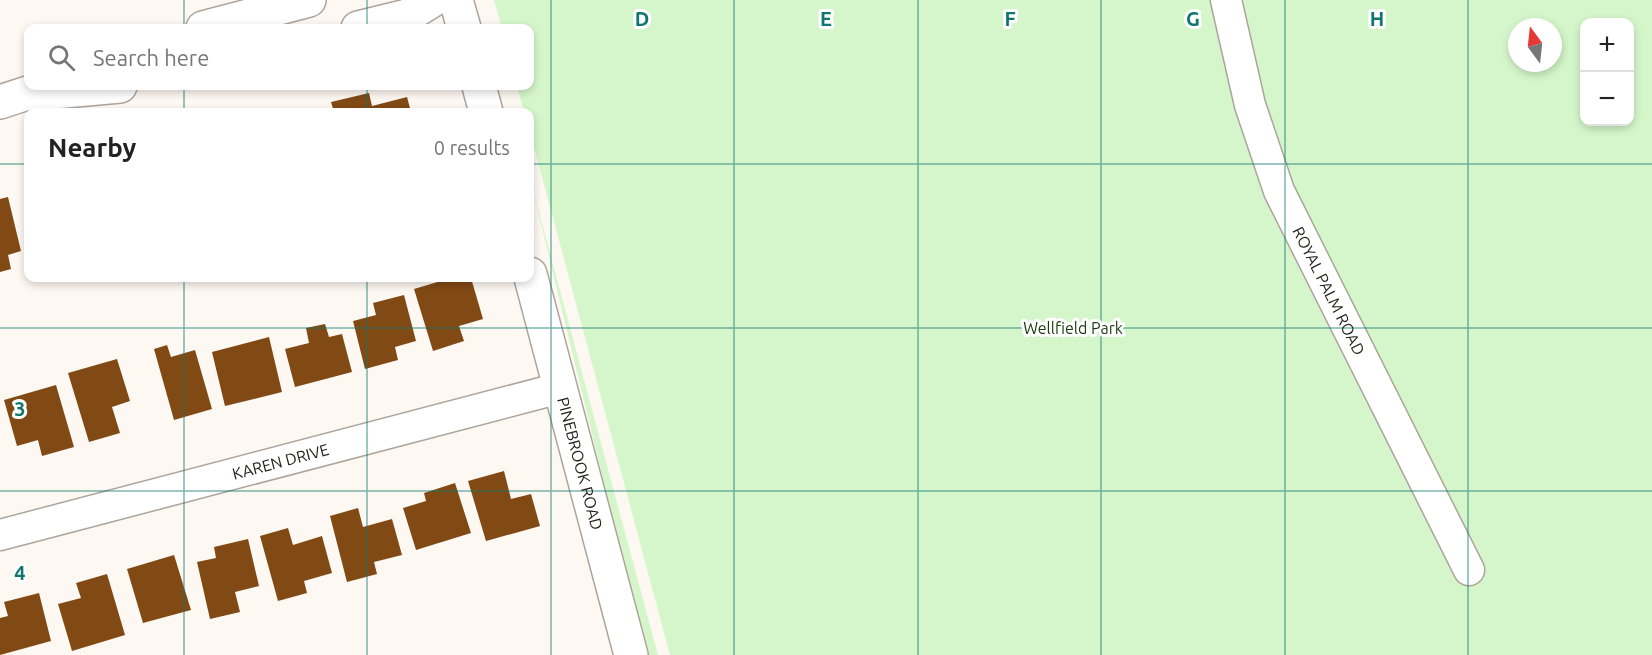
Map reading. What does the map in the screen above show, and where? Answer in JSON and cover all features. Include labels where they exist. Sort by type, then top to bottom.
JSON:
[{"type":"street","points":[[218,24],[309,0]]},
{"type":"street","points":[[374,24],[407,16],[433,0]]},
{"type":"street","points":[[456,0],[463,24]]},
{"type":"street","name":"ROYAL PALM ROAD","points":[[1226,0],[1250,105],[1278,191],[1469,570]]},
{"type":"street","points":[[27,94],[74,90]]},
{"type":"street","points":[[480,90],[485,108]]},
{"type":"street","name":"PINEBROOK ROAD","points":[[532,282],[631,655]]},
{"type":"street","name":"KAREN DRIVE","points":[[0,536],[560,388]]},
{"type":"green space","name":"Wellfield Park","points":[[494,0],[1652,0],[1652,655],[670,655],[534,147],[534,108],[523,108],[518,90],[534,90],[534,24],[501,24]]},
{"type":"green space","points":[[534,194],[658,655],[646,655],[534,195]]},
{"type":"building","points":[[369,93],[372,106],[407,97],[410,108],[333,108],[331,102]]},
{"type":"building","points":[[8,197],[21,251],[8,255],[11,269],[0,272],[0,199]]},
{"type":"building","points":[[438,282],[472,282],[483,319],[459,326],[464,341],[433,351],[414,289]]},
{"type":"building","points":[[404,295],[416,341],[395,347],[398,360],[365,369],[353,321],[376,315],[373,303]]},
{"type":"building","points":[[325,324],[329,337],[342,334],[352,372],[295,387],[285,349],[309,343],[306,328]]},
{"type":"building","points":[[269,337],[282,392],[225,406],[212,352]]},
{"type":"building","points":[[167,345],[171,357],[195,350],[212,409],[174,420],[154,349]]},
{"type":"building","points":[[117,359],[130,401],[112,407],[120,433],[89,442],[68,373]]},
{"type":"building","points":[[56,385],[74,447],[42,456],[38,440],[17,446],[4,400]]},
{"type":"building","points":[[504,471],[511,499],[531,494],[540,526],[486,541],[468,481]]},
{"type":"building","points":[[455,483],[471,533],[416,550],[403,508],[426,501],[424,493]]},
{"type":"building","points":[[358,508],[363,527],[392,519],[402,555],[374,562],[377,574],[347,582],[330,516]]},
{"type":"building","points":[[288,528],[293,545],[322,536],[332,573],[304,581],[307,593],[278,601],[260,536]]},
{"type":"building","points":[[248,539],[259,586],[235,592],[240,612],[210,619],[197,562],[216,558],[214,547]]},
{"type":"building","points":[[174,555],[191,610],[143,623],[127,569]]},
{"type":"building","points":[[107,574],[125,635],[72,651],[58,604],[81,598],[76,583]]},
{"type":"building","points":[[39,593],[51,641],[0,655],[0,618],[8,616],[4,602]]}]
